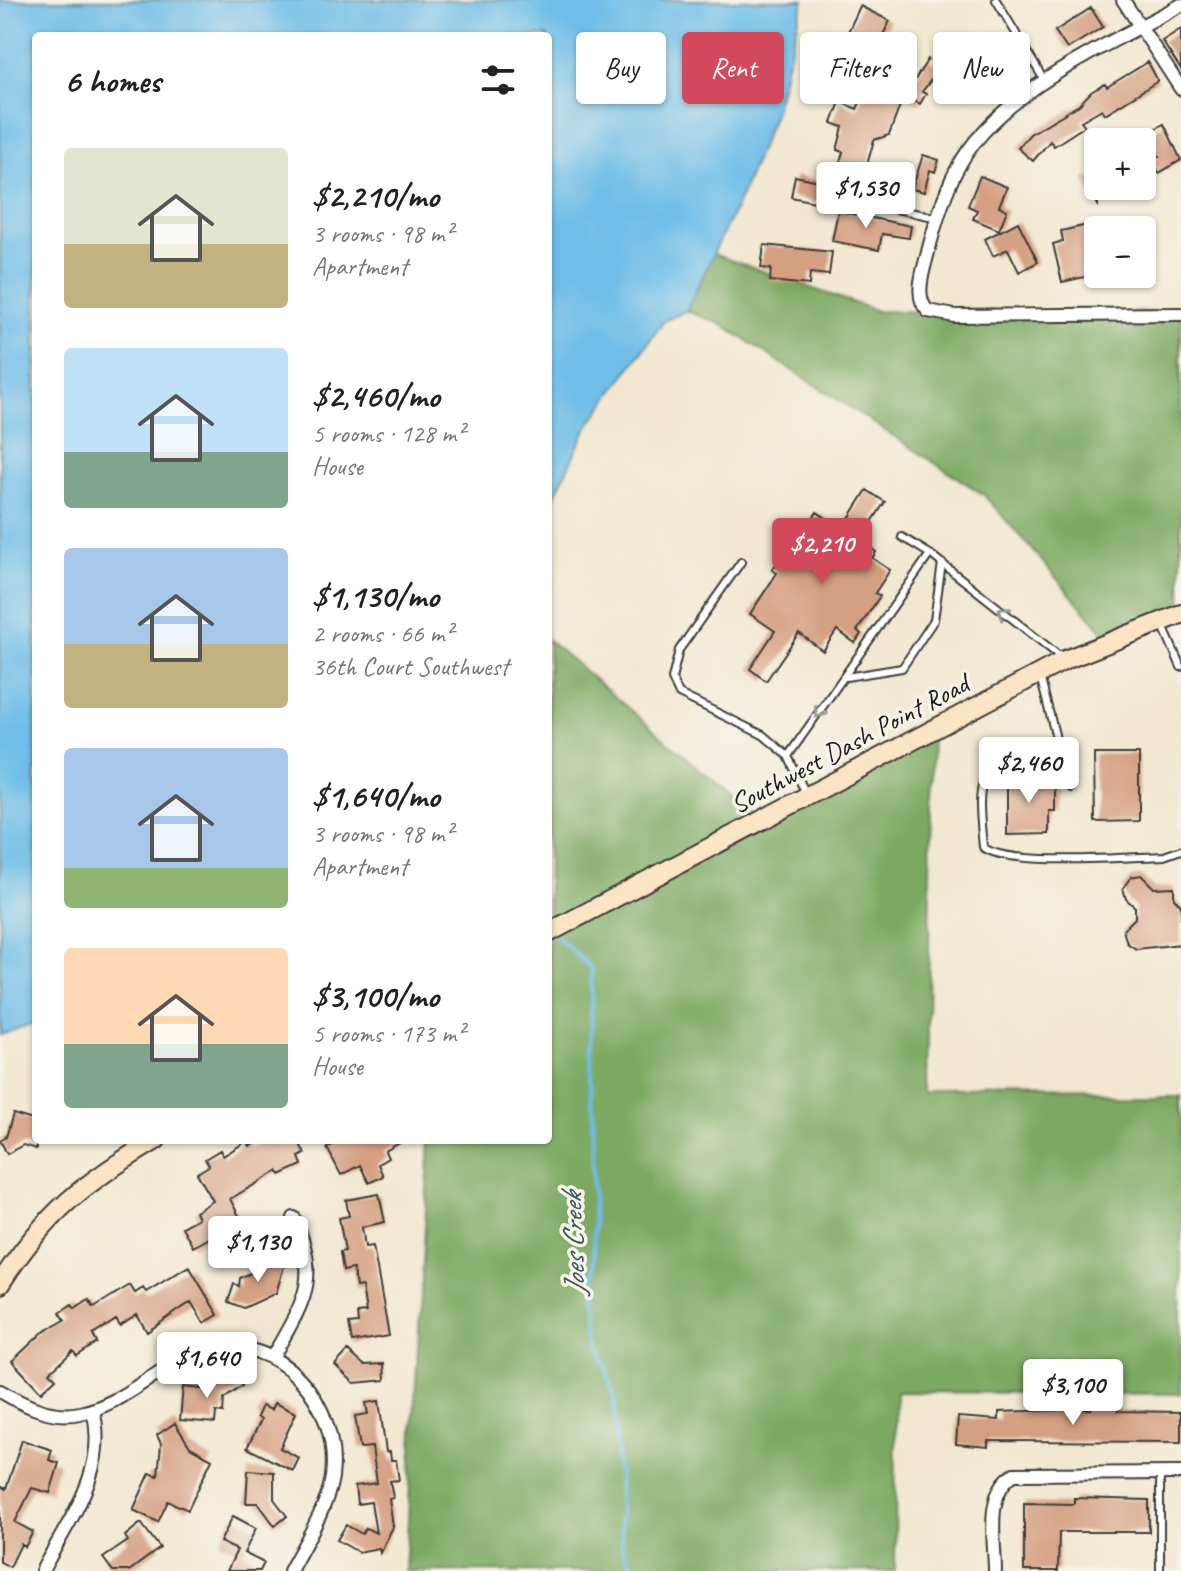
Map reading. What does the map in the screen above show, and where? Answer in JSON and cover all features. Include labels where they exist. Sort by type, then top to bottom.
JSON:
[{"type":"main road","name":"Southwest Dash Point Road","points":[[552,931],[1065,660],[1181,614]]},
{"type":"main road","points":[[0,1284],[29,1239],[78,1190],[150,1144]]},
{"type":"street","points":[[1123,0],[1181,89]]},
{"type":"street","points":[[1181,5],[1047,82],[995,118],[957,169],[944,197],[921,286],[922,304],[931,313],[955,316],[1181,314]]},
{"type":"street","points":[[273,1356],[299,1310],[308,1275],[307,1247],[294,1218]]},
{"type":"street","points":[[0,1391],[43,1411],[76,1414],[93,1410],[161,1370],[205,1350],[252,1347],[273,1356],[310,1392],[325,1421],[332,1450],[332,1476],[326,1498],[290,1571]]},
{"type":"street","points":[[42,1571],[94,1470],[99,1433],[93,1410]]},
{"type":"street","points":[[995,1571],[995,1499],[1006,1479],[1020,1473],[1181,1473]]},
{"type":"lane","points":[[996,0],[1047,82]]},
{"type":"lane","points":[[859,201],[938,218]]},
{"type":"lane","points":[[902,537],[942,563],[1065,660]]},
{"type":"lane","points":[[788,756],[930,554]]},
{"type":"lane","points":[[741,562],[679,650],[672,679],[679,694],[763,735],[788,756],[807,797]]},
{"type":"lane","points":[[845,677],[902,668],[934,620],[942,563]]},
{"type":"lane","points":[[1162,622],[1181,666]]},
{"type":"lane","points":[[1040,673],[1059,750],[1069,764],[1071,788]]},
{"type":"lane","points":[[1059,750],[1045,745],[1024,750],[987,771],[979,785],[983,847],[992,854],[1020,858],[1164,856],[1181,850]]},
{"type":"lane","points":[[1160,1473],[1160,1571]]},
{"type":"green space","points":[[713,254],[877,311],[1181,312],[1181,616],[1113,643],[984,495],[721,324],[686,311]]},
{"type":"green space","points":[[552,643],[762,822],[932,729],[927,1096],[1181,1095],[1181,1394],[896,1392],[895,1571],[405,1571],[430,1144],[552,1144]]},
{"type":"water","points":[[0,0],[804,0],[784,75],[784,32],[682,32],[682,104],[776,104],[773,116],[738,202],[686,311],[664,321],[586,429],[552,501],[552,32],[32,32],[32,1023],[0,1035]]},
{"type":"building","points":[[860,6],[890,21],[884,32],[848,32]]},
{"type":"building","points":[[1091,8],[1103,27],[1067,49],[1055,31]]},
{"type":"building","points":[[1181,29],[1181,70],[1162,41]]},
{"type":"building","points":[[928,59],[933,63],[933,77],[922,92],[926,94],[920,104],[917,102],[917,77]]},
{"type":"building","points":[[1148,62],[1158,81],[1105,114],[1102,109],[1081,121],[1085,126],[1054,146],[1050,141],[1033,161],[1018,148],[1030,134],[1079,105],[1091,92],[1105,84],[1107,87]]},
{"type":"building","points":[[839,104],[857,109],[859,104],[901,104],[889,135],[874,140],[861,186],[854,184],[848,209],[791,197],[795,176],[834,184],[843,152],[837,150],[843,127],[832,123]]},
{"type":"building","points":[[1164,124],[1181,160],[1159,173],[1156,167],[1156,158],[1159,156],[1156,151],[1156,128]]},
{"type":"building","points":[[923,155],[939,160],[935,172],[930,170],[924,192],[912,189]]},
{"type":"building","points":[[980,176],[1007,187],[999,206],[1007,210],[999,230],[973,219],[977,210],[968,206]]},
{"type":"building","points":[[838,211],[911,226],[909,238],[882,234],[879,250],[832,241]]},
{"type":"building","points":[[1018,222],[1038,262],[1019,272],[1008,249],[993,256],[985,239]]},
{"type":"building","points":[[1084,226],[1084,277],[1062,282],[1053,244],[1063,241],[1061,231]]},
{"type":"building","points":[[764,245],[832,252],[829,275],[810,273],[809,285],[770,281],[771,269],[761,268]]},
{"type":"building","points":[[867,490],[885,502],[860,540],[876,552],[872,558],[890,570],[875,593],[880,596],[857,631],[861,634],[855,643],[837,630],[823,651],[799,633],[766,681],[750,669],[775,631],[750,614],[777,573],[772,570],[784,553],[789,555],[817,512],[842,529]]},
{"type":"building","points":[[1094,754],[1139,754],[1139,821],[1095,822]]},
{"type":"building","points":[[1022,774],[1045,774],[1045,785],[1055,785],[1055,811],[1049,811],[1049,834],[1007,835],[1007,778],[1022,778]]},
{"type":"building","points":[[1141,875],[1154,888],[1174,887],[1174,898],[1181,905],[1181,944],[1136,949],[1127,943],[1123,930],[1135,918],[1135,907],[1126,899],[1123,888],[1131,877]]},
{"type":"building","points":[[13,1114],[32,1120],[32,1144],[36,1144],[36,1149],[23,1145],[7,1154],[0,1140],[6,1137]]},
{"type":"building","points":[[242,1144],[300,1144],[305,1154],[299,1157],[302,1165],[280,1175],[278,1171],[230,1199],[240,1218],[228,1225],[239,1243],[222,1253],[213,1236],[193,1247],[182,1227],[198,1218],[195,1212],[213,1201],[197,1173],[209,1166],[205,1159],[220,1150],[223,1156]]},
{"type":"building","points":[[334,1144],[398,1144],[385,1151],[388,1158],[378,1164],[383,1176],[369,1183],[360,1165],[341,1175],[327,1148]]},
{"type":"building","points":[[379,1194],[385,1222],[362,1227],[365,1247],[373,1246],[389,1336],[352,1342],[349,1324],[358,1323],[357,1313],[366,1312],[362,1286],[356,1287],[353,1269],[343,1271],[340,1252],[345,1251],[339,1218],[349,1216],[346,1200]]},
{"type":"building","points":[[263,1256],[285,1263],[276,1293],[244,1308],[228,1302],[234,1284],[239,1286],[240,1278],[259,1269]]},
{"type":"building","points":[[189,1266],[218,1315],[204,1323],[191,1302],[147,1332],[137,1315],[120,1326],[116,1320],[93,1335],[97,1343],[77,1356],[73,1351],[50,1372],[56,1378],[41,1392],[12,1361],[42,1333],[65,1320],[60,1312],[72,1304],[75,1308],[89,1299],[94,1307],[130,1285],[135,1293],[143,1288],[146,1292]]},
{"type":"building","points":[[348,1351],[364,1365],[384,1364],[385,1380],[354,1383],[335,1365]]},
{"type":"building","points":[[232,1372],[242,1386],[224,1399],[223,1413],[216,1412],[215,1423],[180,1420],[183,1387],[201,1389],[201,1384],[215,1385]]},
{"type":"building","points":[[379,1401],[386,1452],[390,1452],[391,1460],[396,1460],[399,1480],[390,1481],[393,1527],[380,1553],[379,1548],[358,1552],[337,1540],[346,1525],[362,1534],[366,1528],[376,1533],[371,1502],[357,1504],[355,1486],[377,1483],[372,1447],[360,1448],[355,1416],[368,1414],[366,1403]]},
{"type":"building","points":[[274,1403],[296,1413],[280,1448],[299,1458],[293,1471],[247,1448],[261,1420],[257,1417],[262,1406],[271,1410]]},
{"type":"building","points":[[1091,1404],[1118,1404],[1118,1411],[1181,1412],[1181,1442],[988,1441],[988,1447],[956,1444],[958,1417],[999,1420],[999,1412],[1091,1409]]},
{"type":"building","points":[[175,1423],[190,1447],[212,1459],[188,1510],[168,1501],[158,1522],[133,1510],[150,1473],[158,1476],[161,1444],[157,1435]]},
{"type":"building","points":[[22,1440],[52,1450],[49,1460],[59,1463],[50,1493],[32,1488],[15,1522],[33,1532],[25,1547],[21,1544],[10,1567],[0,1562],[0,1486],[6,1489]]},
{"type":"building","points":[[248,1470],[274,1472],[274,1499],[287,1516],[275,1526],[258,1503],[246,1503]]},
{"type":"building","points":[[1074,1498],[1149,1500],[1149,1532],[1059,1532],[1058,1571],[1024,1571],[1024,1503],[1074,1504]]},
{"type":"building","points":[[233,1516],[256,1528],[244,1553],[264,1563],[260,1571],[227,1571],[237,1550],[220,1542]]},
{"type":"building","points":[[141,1523],[160,1548],[129,1571],[113,1571],[103,1558],[128,1541],[125,1536]]},
{"type":"waterway","name":"Joes Creek","points":[[555,935],[591,968],[594,1274],[599,1339],[614,1396],[622,1549],[634,1571]]}]
